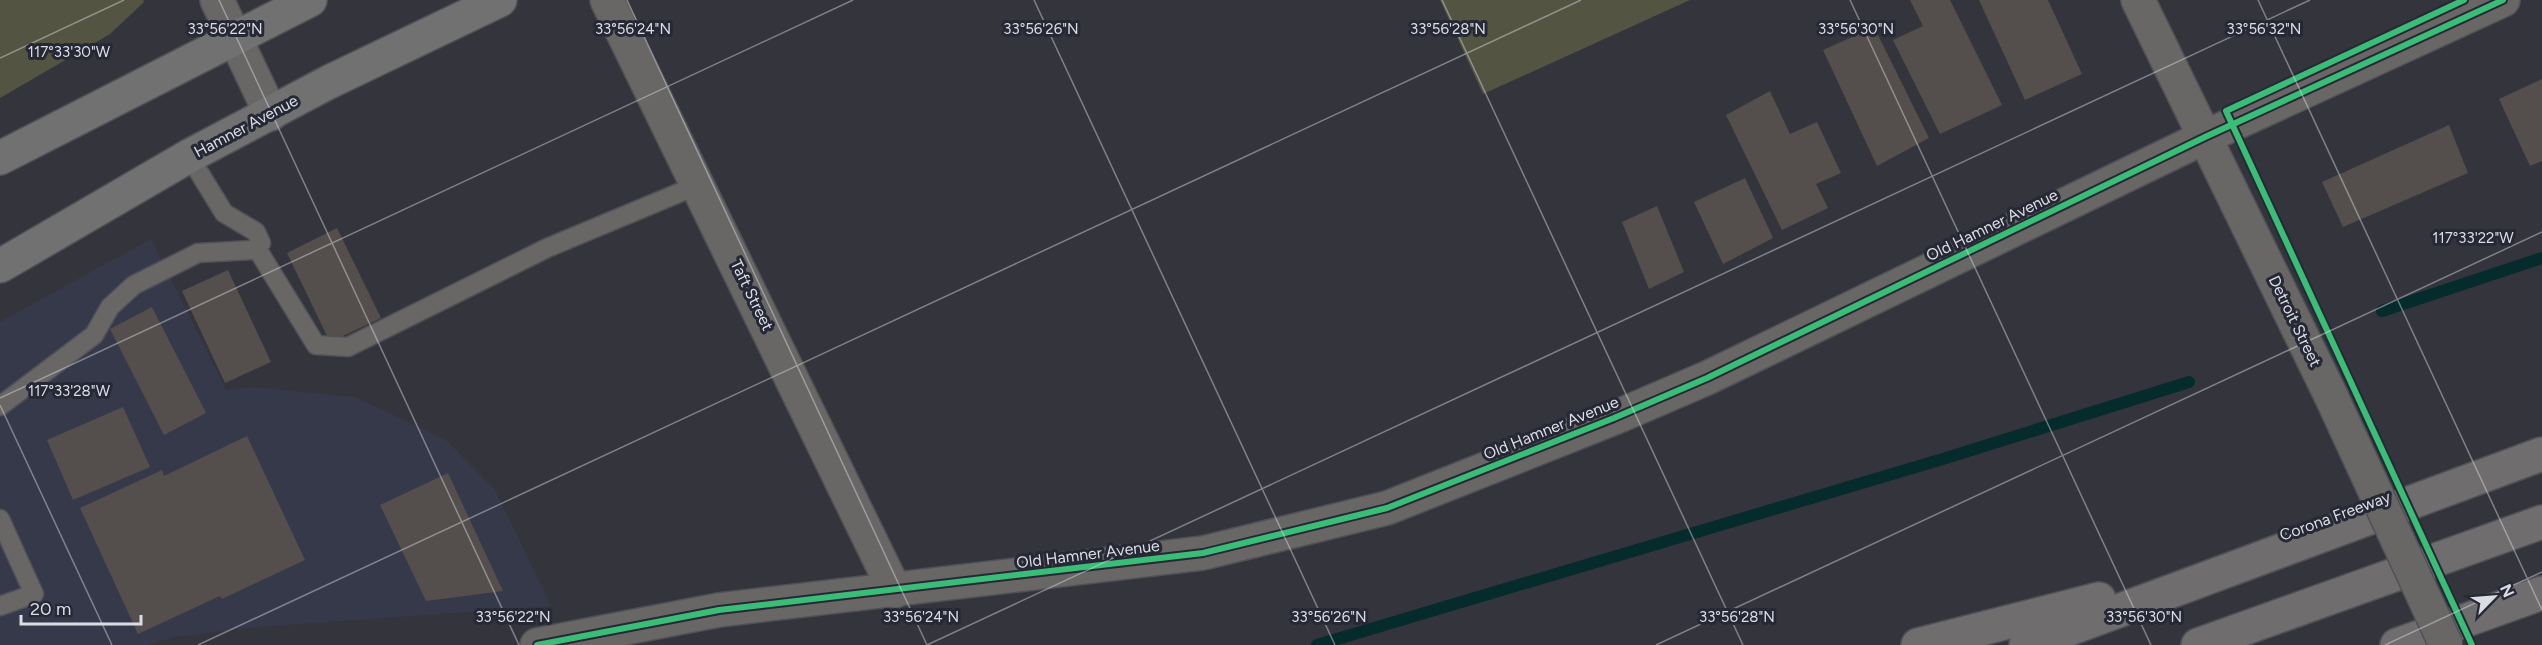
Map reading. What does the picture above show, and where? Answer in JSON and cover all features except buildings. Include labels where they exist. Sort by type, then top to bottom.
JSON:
[{"type":"highway","name":"Corona Freeway","points":[[2026,645],[2542,454]]},
{"type":"highway","points":[[2198,645],[2542,522]]},
{"type":"highway","points":[[1918,645],[2272,554]]},
{"type":"highway","points":[[2397,645],[2542,593]]},
{"type":"main road","points":[[0,158],[310,0]]},
{"type":"main road","name":"Hamner Avenue","points":[[0,266],[189,156],[329,82],[500,0]]},
{"type":"street","points":[[217,0],[271,114]]},
{"type":"street","name":"Taft Street","points":[[607,0],[895,591]]},
{"type":"street","name":"Detroit Street","points":[[2138,0],[2331,396],[2446,645]]},
{"type":"street","name":"Old Hamner Avenue","points":[[537,645],[719,610],[1203,553],[1387,508],[1614,418],[1707,378],[2205,137],[2503,0]]},
{"type":"lane","points":[[0,406],[94,335],[110,307],[134,285],[198,253],[253,250],[261,243],[256,232],[224,213],[189,156]]},
{"type":"lane","points":[[256,248],[316,345],[348,347],[547,248],[698,185]]},
{"type":"lane","points":[[0,519],[34,594],[0,606]]},
{"type":"shaded area","points":[[151,239],[226,390],[251,387],[355,397],[446,440],[495,490],[551,606],[256,627],[175,637],[147,645],[0,645],[0,322]]},
{"type":"green space","points":[[0,0],[143,0],[144,2],[110,34],[0,98]]},
{"type":"green space","points":[[1440,0],[1690,0],[1483,94]]},
{"type":"waterway","points":[[2382,311],[2542,258]]},
{"type":"waterway","points":[[1317,645],[1946,458],[2189,382]]},
{"type":"cycle path","points":[[2464,0],[2226,111],[2472,645]]},
{"type":"cycle path","points":[[537,645],[719,610],[1203,553],[1387,508],[1614,418],[1707,378],[2205,137],[2503,0]]}]
